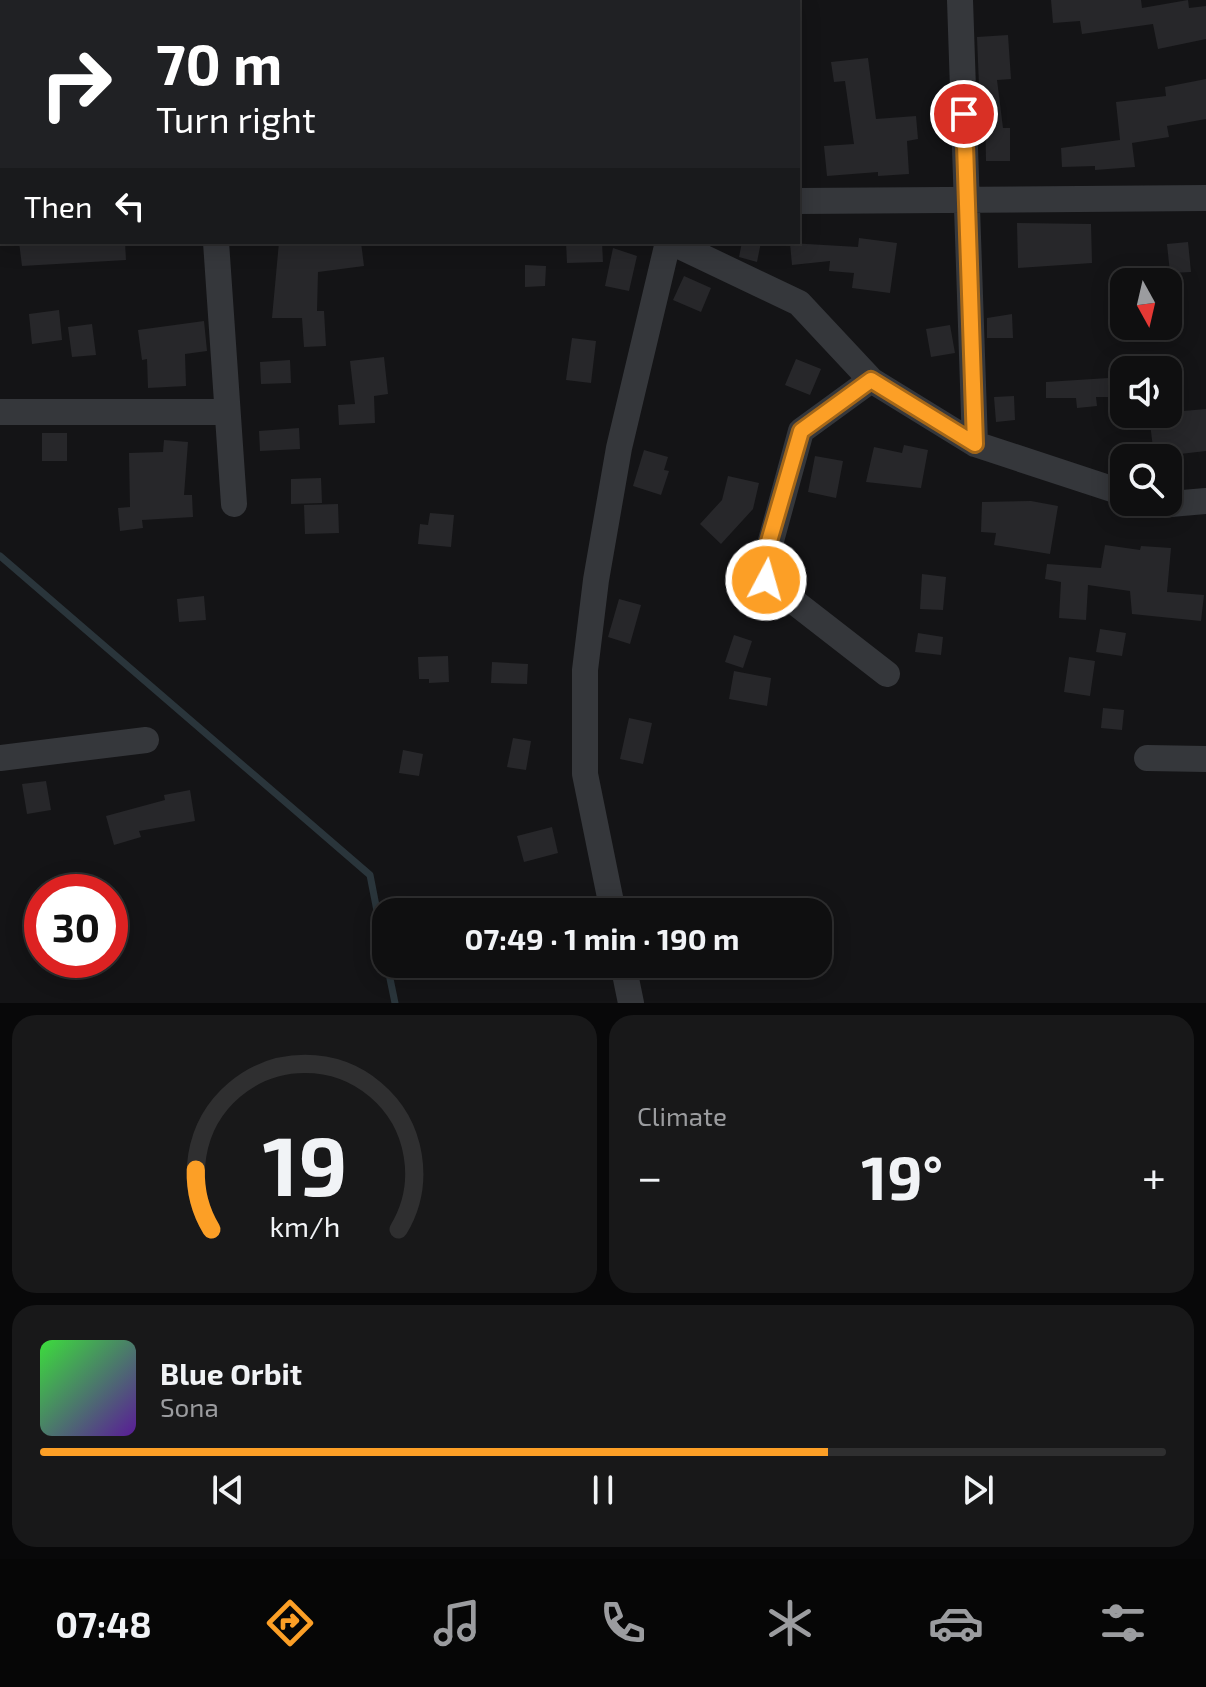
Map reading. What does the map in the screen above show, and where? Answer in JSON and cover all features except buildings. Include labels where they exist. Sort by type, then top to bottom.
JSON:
[{"type":"street","points":[[960,0],[975,444]]},
{"type":"street","points":[[800,201],[1206,198]]},
{"type":"street","points":[[216,244],[234,504]]},
{"type":"street","points":[[610,898],[585,774],[585,670],[596,580],[619,448],[670,244]]},
{"type":"street","points":[[674,244],[799,303],[871,380],[975,444],[1110,488]]},
{"type":"street","points":[[871,380],[801,431],[763,570],[766,580],[887,674]]},
{"type":"street","points":[[0,412],[227,412]]},
{"type":"street","points":[[1182,501],[1206,501]]},
{"type":"street","points":[[0,758],[146,740]]},
{"type":"street","points":[[1147,758],[1206,759]]},
{"type":"street","points":[[626,978],[631,1003]]},
{"type":"waterway","points":[[0,556],[370,875],[374,898]]},
{"type":"waterway","points":[[390,978],[395,1003]]},
{"type":"route","points":[[766,580],[763,562],[801,431],[871,380],[975,444],[964,114]]}]
